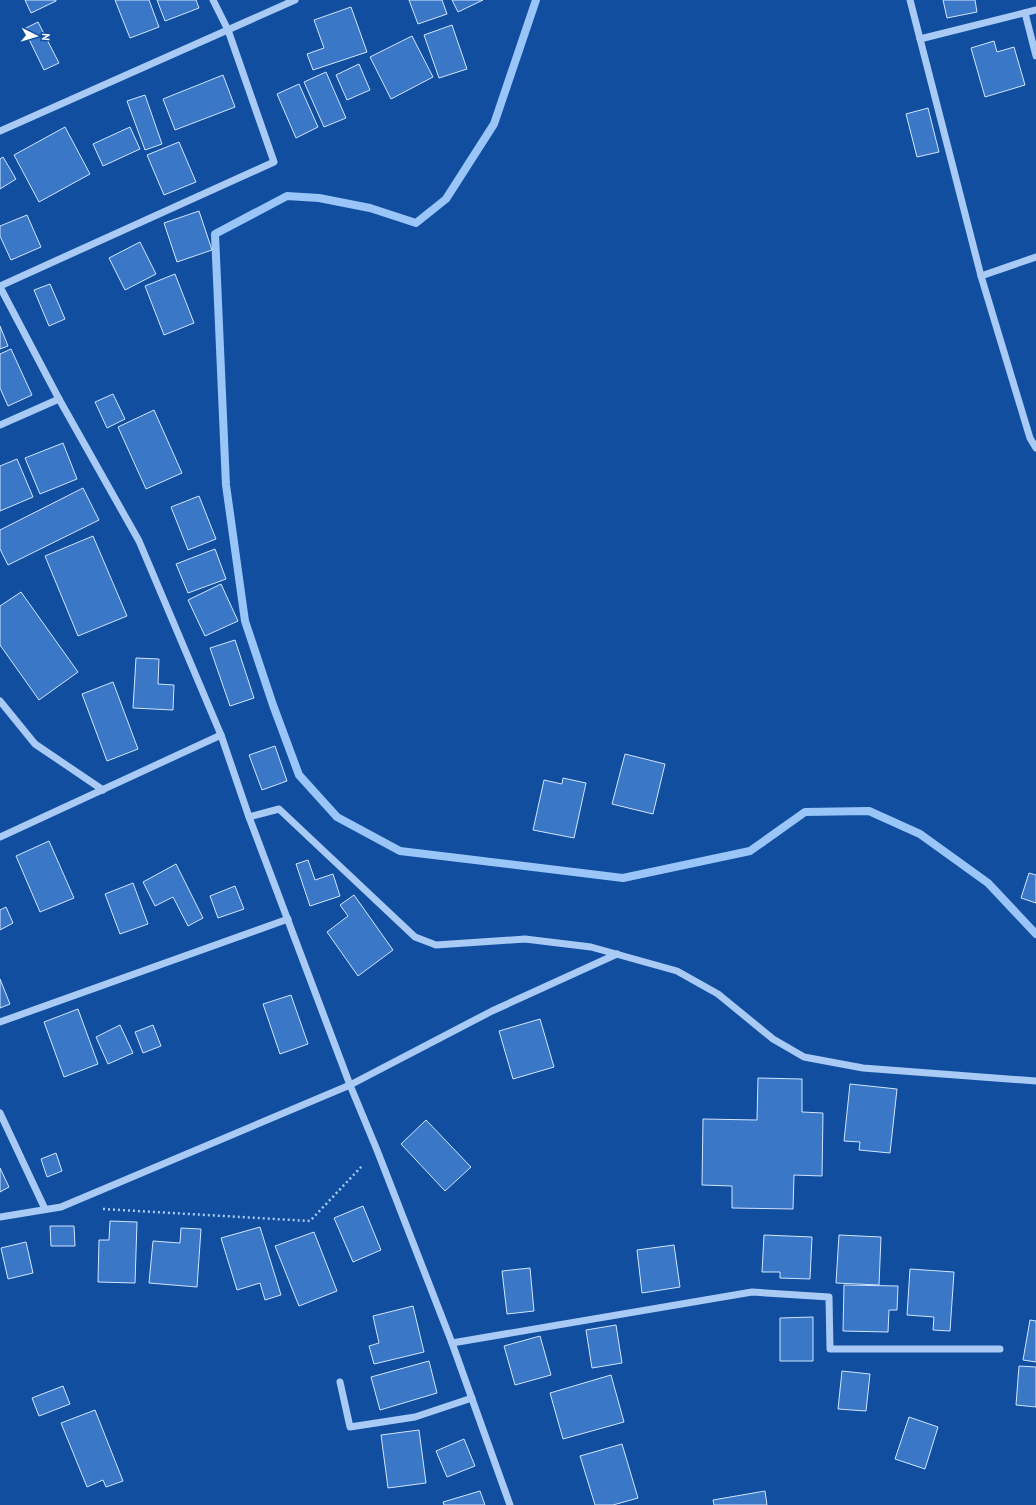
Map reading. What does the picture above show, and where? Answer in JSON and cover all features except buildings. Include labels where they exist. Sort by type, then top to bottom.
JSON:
[{"type":"street","points":[[213,0],[228,30],[274,162],[0,287],[59,399],[139,542],[221,734],[249,817],[350,1086],[377,1150],[452,1343],[510,1505]]},
{"type":"street","points":[[0,131],[295,0]]},
{"type":"street","points":[[910,0],[982,276],[1030,438],[1036,448]]},
{"type":"street","points":[[920,39],[1036,10]]},
{"type":"street","points":[[1025,13],[1036,56]]},
{"type":"street","points":[[982,276],[1036,257]]},
{"type":"street","points":[[0,426],[59,399]]},
{"type":"street","points":[[0,701],[35,744],[103,790]]},
{"type":"street","points":[[0,837],[221,734]]},
{"type":"street","points":[[249,817],[279,810],[415,937],[436,945],[525,939],[592,947],[676,971],[684,975],[718,994],[773,1039],[804,1057],[862,1068],[1036,1081]]},
{"type":"street","points":[[0,1022],[288,919]]},
{"type":"street","points":[[0,1217],[61,1207],[350,1086],[492,1011],[617,954]]},
{"type":"street","points":[[0,1113],[45,1209]]},
{"type":"street","points":[[452,1343],[752,1292],[829,1297],[830,1349],[1000,1349]]},
{"type":"street","points":[[340,1382],[350,1427],[415,1417],[472,1398]]},
{"type":"path","points":[[100,1209],[310,1221],[377,1150]]},
{"type":"waterway","points":[[536,0],[494,124],[446,199],[416,223],[370,208],[319,198],[287,196],[215,234],[226,485],[245,621],[273,705],[299,775],[337,817],[400,851],[623,878],[750,851],[805,812],[869,811],[920,834],[988,883],[1036,934]]}]
